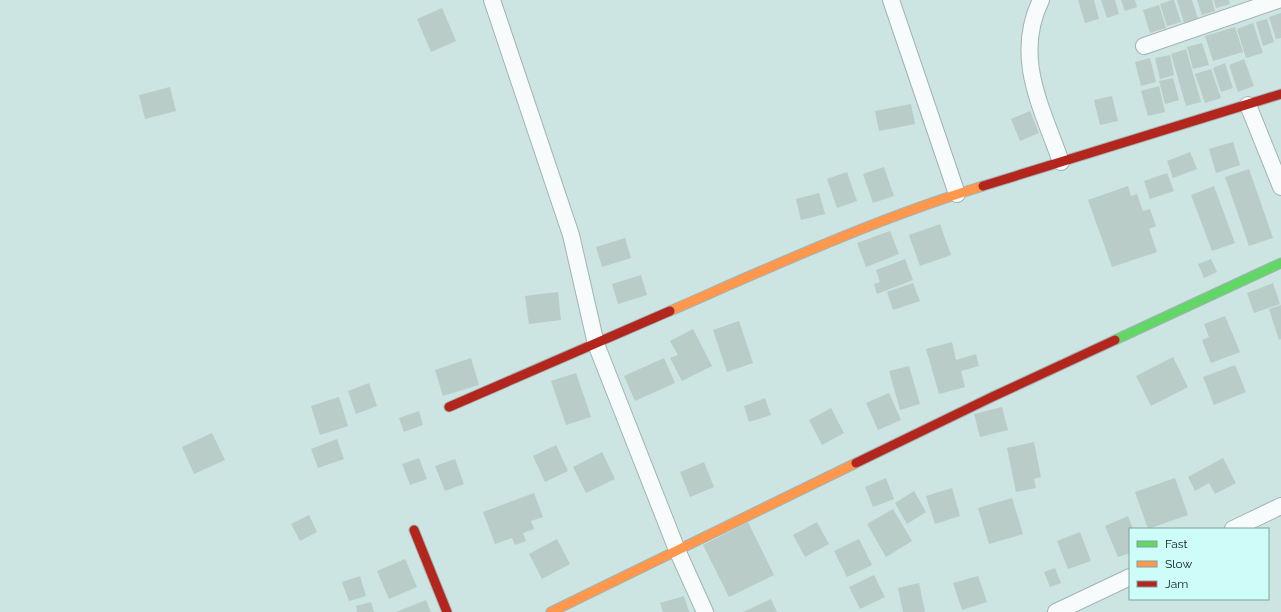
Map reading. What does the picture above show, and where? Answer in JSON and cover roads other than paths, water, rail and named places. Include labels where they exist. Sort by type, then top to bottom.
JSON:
[{"type":"street","points":[[492,0],[571,235],[596,344],[677,550],[705,612]]},
{"type":"street","points":[[890,0],[957,194]]},
{"type":"street","points":[[1041,0],[1035,11],[1031,26],[1028,48],[1030,71],[1036,93],[1061,162]]},
{"type":"street","points":[[1144,46],[1278,0]]},
{"type":"street","points":[[449,407],[813,248],[858,230],[957,194],[1281,94]]},
{"type":"street","points":[[1248,105],[1281,187]]},
{"type":"street","points":[[551,612],[992,397],[1281,263]]},
{"type":"street","points":[[1235,528],[1281,506]]},
{"type":"street","points":[[414,530],[447,612]]},
{"type":"street","points":[[1056,612],[1129,577]]}]
